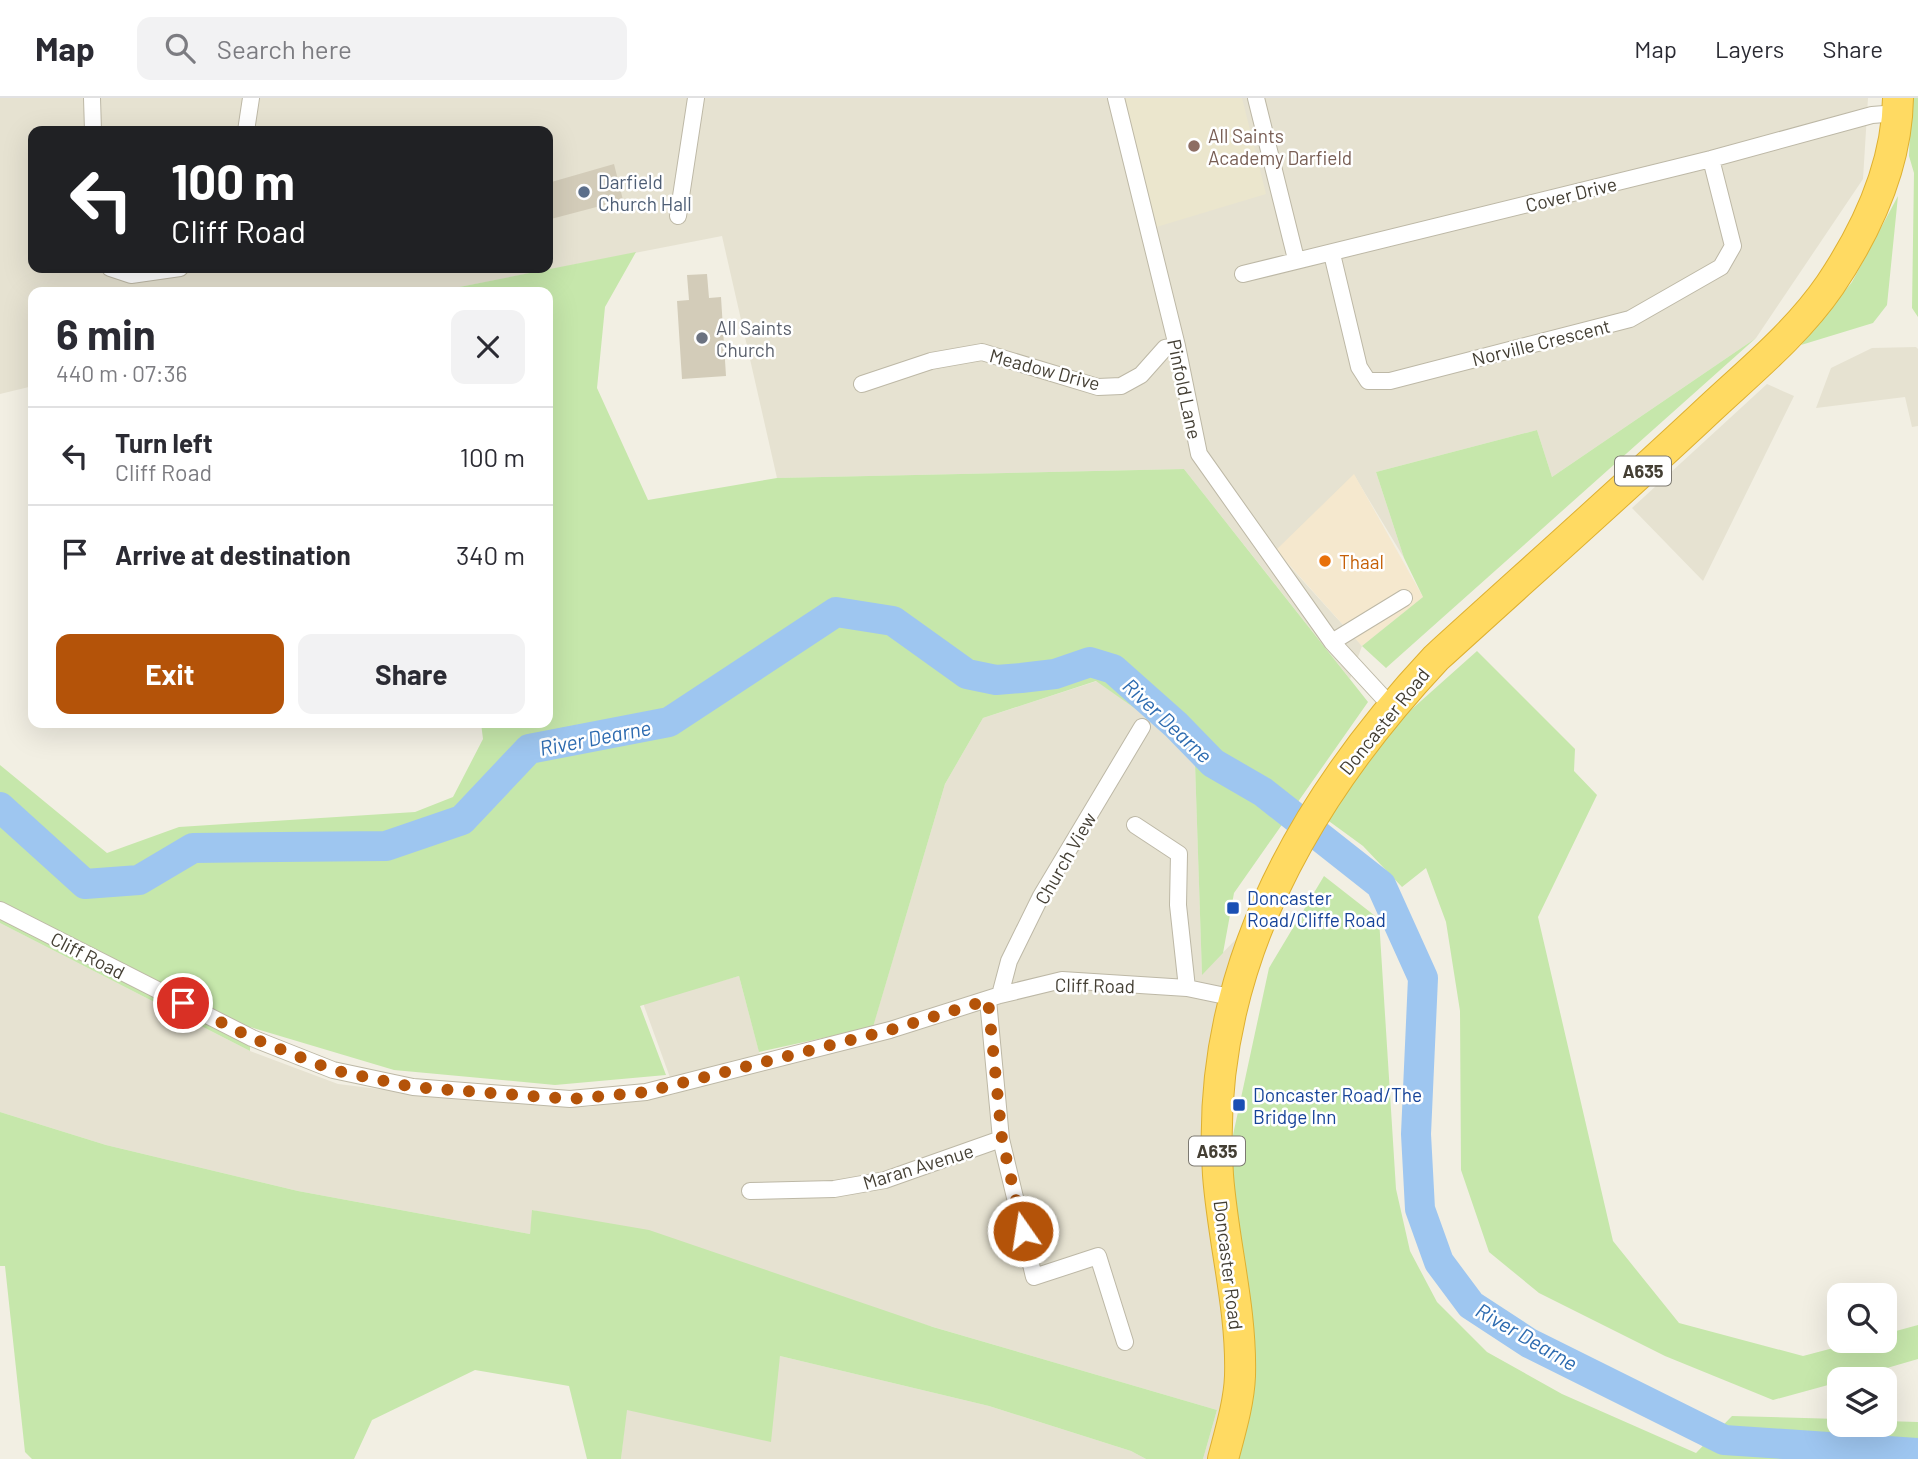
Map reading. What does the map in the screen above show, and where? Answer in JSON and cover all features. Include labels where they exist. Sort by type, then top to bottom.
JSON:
[{"type":"highway","name":"Doncaster Road","points":[[1223,1459],[1240,1380],[1240,1350],[1219,1188],[1216,1134],[1219,1083],[1235,998],[1255,931],[1292,852],[1320,804],[1391,706],[1436,657],[1773,351],[1829,286],[1862,231],[1878,196],[1890,160],[1898,106]]},
{"type":"street","points":[[92,98],[93,126]]},
{"type":"street","points":[[247,126],[251,98]]},
{"type":"street","points":[[678,216],[696,98]]},
{"type":"street","name":"Pinfold Lane","points":[[1116,98],[1177,345],[1199,454],[1332,642],[1391,706]]},
{"type":"street","points":[[1256,98],[1296,259]]},
{"type":"street","name":"Cover Drive","points":[[1243,274],[1711,159],[1898,106]]},
{"type":"street","name":"Norville Crescent","points":[[1332,254],[1359,367],[1368,380],[1390,381],[1630,319],[1721,267],[1733,246],[1711,159]]},
{"type":"street","points":[[125,273],[145,273]]},
{"type":"street","name":"Meadow Drive","points":[[862,384],[931,361],[982,352],[1098,387],[1121,386],[1141,375],[1165,348],[1177,345]]},
{"type":"street","points":[[1332,642],[1404,597]]},
{"type":"street","name":"Church View","points":[[994,998],[1041,896],[1142,727]]},
{"type":"street","points":[[1135,825],[1179,854],[1178,905],[1187,988]]},
{"type":"street","name":"Cliff Road","points":[[0,910],[252,1038],[333,1070],[413,1087],[570,1099],[646,1092],[890,1030],[1062,980],[1187,988],[1235,998]]},
{"type":"street","points":[[994,998],[1002,1139],[1034,1277],[1098,1256],[1125,1342]]},
{"type":"street","name":"Maran Avenue","points":[[750,1191],[811,1191],[885,1180],[1002,1139]]},
{"type":"shaded area","points":[[0,98],[1868,98],[1863,179],[1756,338],[1552,477],[1537,430],[1376,472],[1404,558],[1354,475],[1276,551],[1362,646],[1350,679],[1184,469],[777,478],[722,236],[553,269],[553,126],[28,126],[28,273],[532,273],[460,287],[28,287],[28,387],[0,394]]},
{"type":"shaded area","name":"All Saints Academy Darfield","points":[[1122,98],[1242,98],[1266,194],[1153,228]]},
{"type":"shaded area","points":[[1916,347],[1918,426],[1912,427],[1905,397],[1816,408],[1831,368],[1872,348]]},
{"type":"shaded area","points":[[1767,384],[1794,396],[1703,581],[1632,508]]},
{"type":"shaded area","points":[[1354,474],[1423,597],[1362,646],[1276,550]]},
{"type":"shaded area","points":[[1097,681],[1157,724],[1195,763],[1202,974],[1244,931],[1205,1089],[1232,1362],[1230,1459],[1203,1459],[1217,1410],[533,1210],[530,1234],[298,1191],[106,1145],[0,1112],[0,923],[250,1051],[338,1084],[476,1101],[588,1107],[676,1094],[643,1003],[739,976],[764,1070],[868,1043],[945,784],[983,718]]},
{"type":"shaded area","points":[[780,1356],[989,1406],[1131,1451],[1146,1459],[621,1459],[626,1410],[777,1370]]},
{"type":"green space","points":[[1911,98],[1918,98],[1918,317],[1912,308],[1914,173],[1909,156]]},
{"type":"green space","points":[[1898,196],[1887,305],[1873,323],[1801,345],[1852,282]]},
{"type":"green space","points":[[636,252],[605,307],[597,388],[648,500],[777,478],[1184,469],[1368,702],[1234,893],[1223,953],[1202,975],[1195,763],[1157,724],[1096,681],[983,718],[945,784],[873,1027],[759,1052],[739,976],[640,1006],[666,1075],[555,1085],[394,1070],[250,1027],[250,1051],[0,923],[0,765],[107,853],[179,827],[415,812],[453,797],[483,739],[482,728],[553,728],[553,287],[459,287],[530,273],[553,273],[553,268]]},
{"type":"green space","points":[[1756,338],[1386,668],[1362,646],[1423,597],[1404,558],[1376,472],[1537,430],[1552,477]]},
{"type":"green space","points":[[1477,651],[1575,749],[1574,771],[1597,795],[1538,917],[1613,1241],[1679,1323],[1803,1356],[1827,1350],[1827,1353],[1897,1353],[1897,1331],[1918,1325],[1918,1359],[1890,1367],[1827,1367],[1827,1385],[1773,1400],[1665,1356],[1539,1293],[1489,1252],[1461,1170],[1460,1011],[1446,922],[1426,868],[1402,887],[1363,846],[1326,819],[1403,717]]},
{"type":"green space","points":[[1324,876],[1379,919],[1396,1189],[1410,1251],[1437,1302],[1487,1352],[1562,1394],[1696,1453],[1732,1416],[1827,1419],[1827,1437],[1897,1437],[1897,1421],[1918,1422],[1918,1459],[1230,1459],[1233,1135],[1269,968]]},
{"type":"green space","points":[[0,1112],[106,1145],[298,1191],[530,1234],[532,1210],[649,1230],[933,1327],[1217,1410],[1203,1459],[1146,1459],[1131,1451],[989,1406],[780,1356],[771,1442],[627,1410],[621,1459],[587,1459],[569,1386],[475,1370],[372,1420],[354,1459],[32,1459],[25,1452],[5,1266],[0,1266]]},
{"type":"building","name":"Darfield Church Hall","points":[[614,164],[623,200],[553,218],[553,182]]},
{"type":"building","name":"All Saints Church","points":[[707,274],[709,298],[721,297],[726,376],[682,379],[677,301],[689,300],[687,275]]},
{"type":"waterway","name":"River Dearne","points":[[0,807],[85,884],[139,880],[193,848],[386,846],[462,820],[529,749],[669,722],[836,612],[893,621],[967,674],[996,680],[1055,674],[1090,662],[1113,669],[1176,725],[1213,763],[1263,792],[1381,885],[1423,978],[1416,1134],[1420,1209],[1439,1262],[1471,1305],[1529,1343],[1724,1440],[1918,1453]]},
{"type":"place","name":"All Saints Academy Darfield","points":[[1194,146]]},
{"type":"place","name":"Darfield Church Hall","points":[[584,192]]},
{"type":"place","name":"All Saints Church","points":[[702,338]]},
{"type":"place","name":"Thaal","points":[[1325,561]]},
{"type":"place","name":"Doncaster Road/Cliffe Road","points":[[1233,908]]},
{"type":"place","name":"Doncaster Road/The Bridge Inn","points":[[1239,1105]]},
{"type":"route","points":[[183,1003],[252,1038],[333,1070],[413,1087],[570,1099],[646,1092],[890,1030],[988,1000],[1002,1139],[1023,1231]]}]
